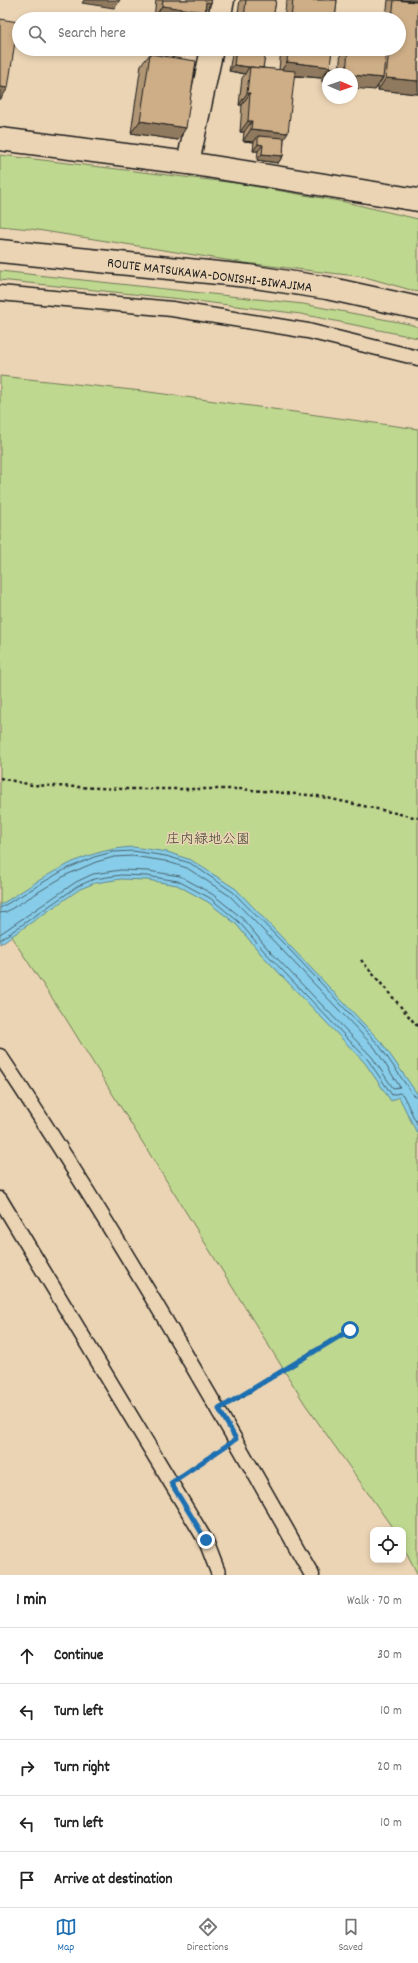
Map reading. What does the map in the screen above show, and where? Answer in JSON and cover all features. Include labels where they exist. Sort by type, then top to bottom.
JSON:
[{"type":"street","points":[[220,12],[223,0]]},
{"type":"street","points":[[188,163],[211,56]]},
{"type":"street","points":[[0,139],[188,163],[418,200]]},
{"type":"street","name":"ROUTE MATSUKAWA-DONISHI-BIWAJIMA","points":[[0,251],[248,276],[327,288],[418,308]]},
{"type":"lane","points":[[0,293],[172,310],[300,329],[418,358]]},
{"type":"lane","points":[[0,1056],[48,1128],[219,1409],[312,1575]]},
{"type":"lane","points":[[0,1198],[206,1540],[219,1575]]},
{"type":"path","points":[[0,778],[32,786],[123,790],[241,789],[318,796],[418,818]]},
{"type":"path","points":[[361,960],[418,1027]]},
{"type":"path","points":[[219,1409],[350,1330]]},
{"type":"path","points":[[171,1483],[236,1439]]},
{"type":"green space","points":[[0,155],[235,183],[345,202],[418,219],[418,292],[365,277],[245,263],[31,229],[0,226]]},
{"type":"green space","points":[[0,271],[303,304],[409,324],[418,327],[418,338],[301,314],[180,299],[0,280]]},
{"type":"green space","name":"庄内緑地公園","points":[[0,376],[142,391],[418,429],[418,1575],[406,1552],[406,1527],[392,1527],[305,1404],[66,1019],[0,920]]},
{"type":"water","points":[[133,847],[167,852],[191,860],[236,889],[382,1043],[418,1095],[418,1135],[399,1097],[391,1101],[365,1063],[261,954],[236,924],[208,902],[177,885],[147,880],[121,879],[95,883],[80,889],[0,944],[0,905],[47,876],[79,860],[114,849]]},
{"type":"building","points":[[163,0],[211,0],[211,3],[206,2],[205,12],[162,6]]},
{"type":"building","points":[[246,0],[276,0],[274,12],[245,12]]},
{"type":"building","points":[[293,0],[337,0],[336,12],[292,12]]},
{"type":"building","points":[[394,0],[418,2],[418,81],[386,78],[388,56],[406,56],[406,12],[393,12]]},
{"type":"building","points":[[400,0],[418,0],[418,2]]},
{"type":"building","points":[[0,19],[12,21],[13,56],[8,88],[0,87]]},
{"type":"building","points":[[150,56],[163,56],[196,61],[186,128],[140,121]]},
{"type":"building","points":[[235,56],[265,56],[263,68],[234,65]]},
{"type":"building","points":[[287,56],[331,56],[330,67],[287,62]]},
{"type":"building","points":[[347,56],[385,56],[383,78],[358,76],[358,68],[346,68]]},
{"type":"building","points":[[250,67],[295,71],[288,133],[251,129],[252,121],[248,121],[250,93],[247,93]]},
{"type":"building","points":[[258,136],[284,138],[283,156],[262,154],[263,145],[258,144]]},
{"type":"route","points":[[206,1540],[171,1483],[236,1439],[219,1409],[350,1330]]}]
